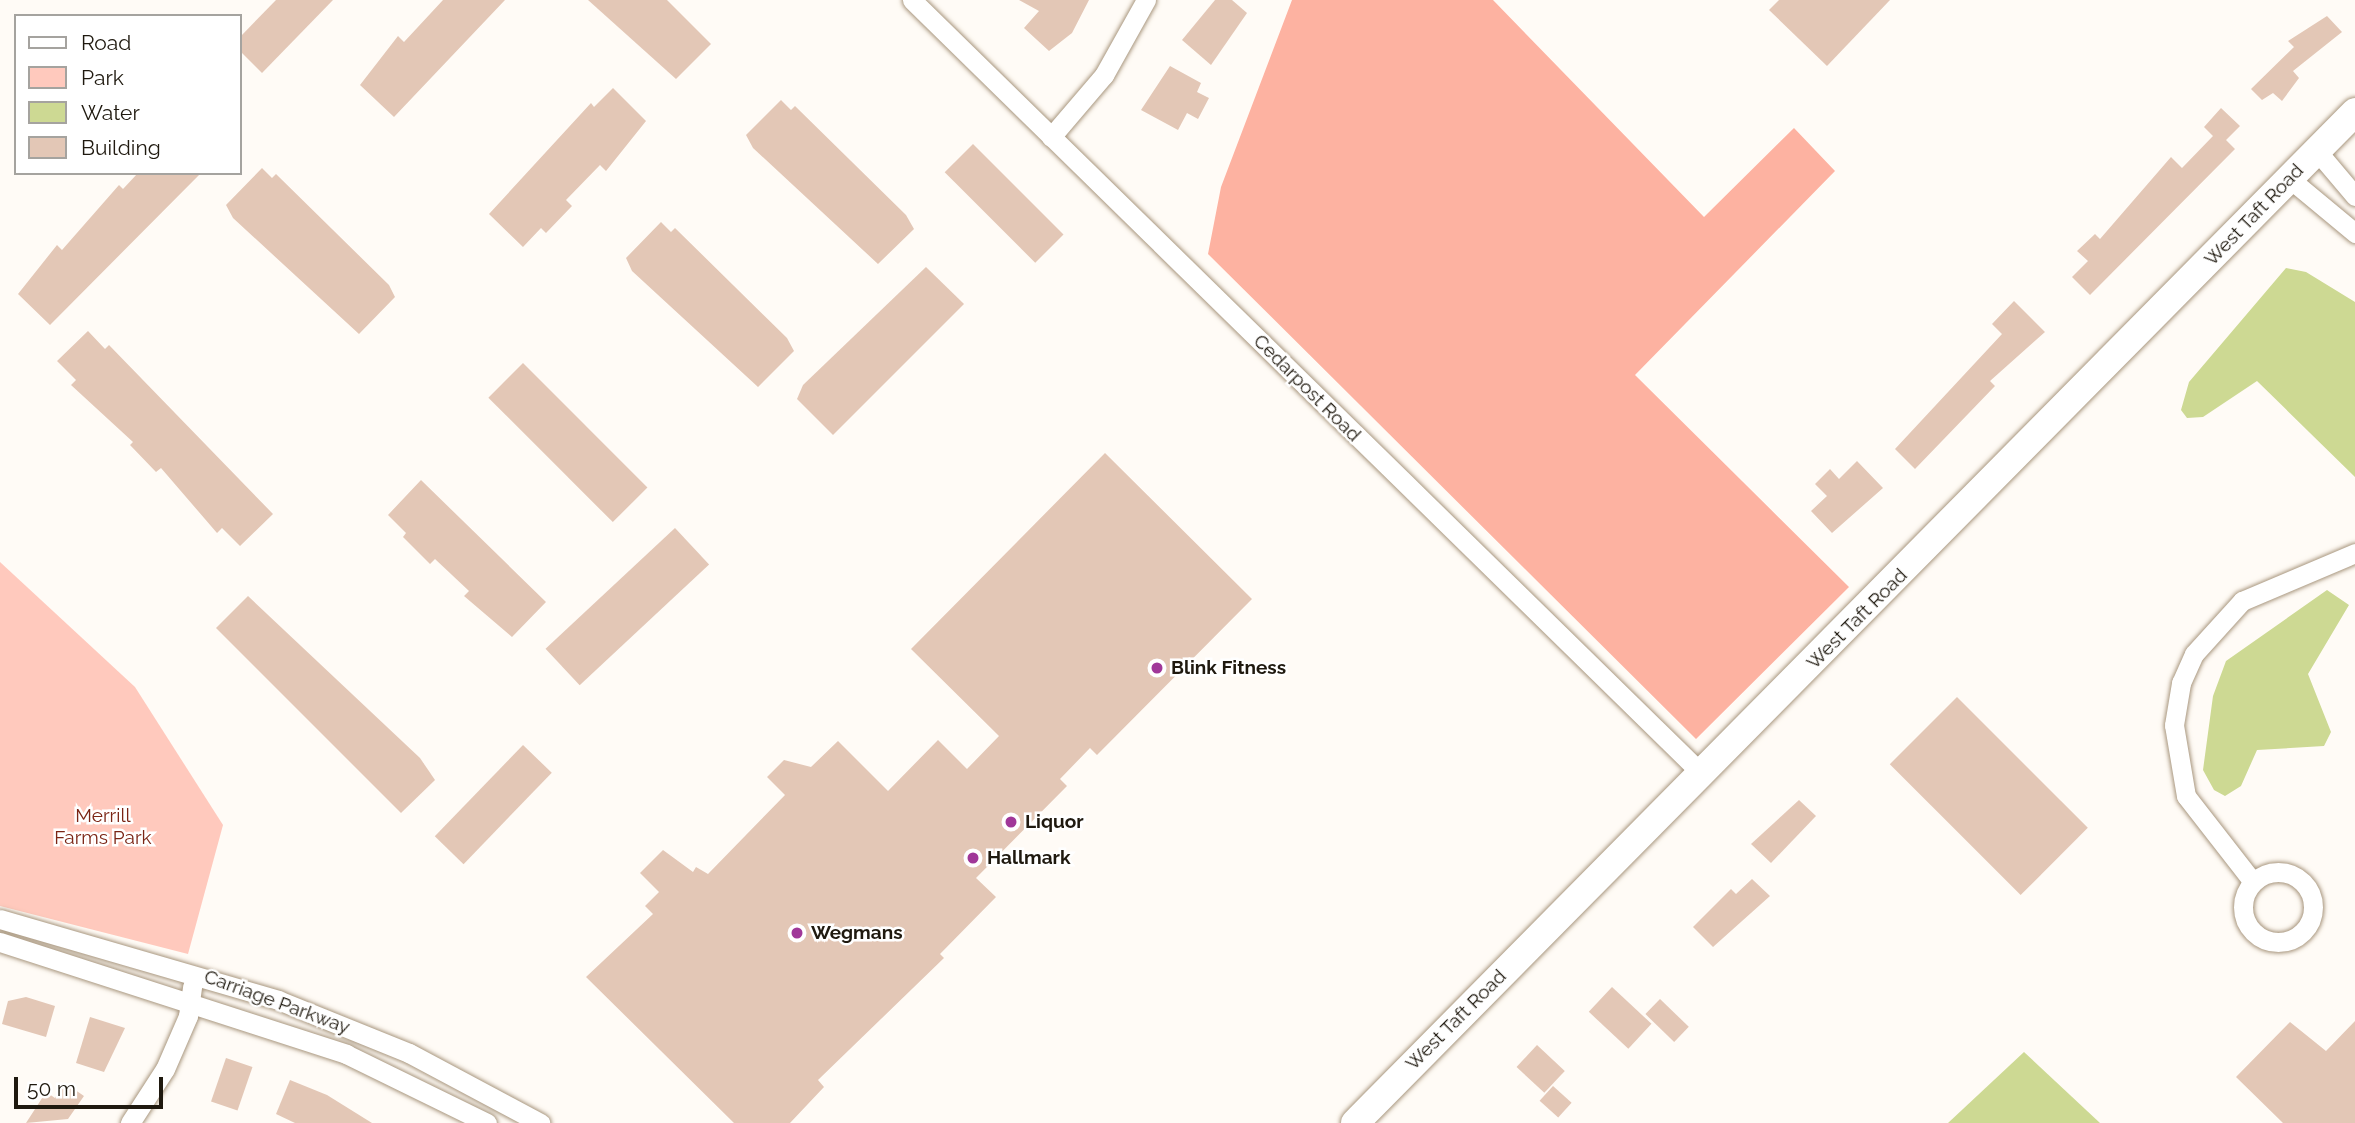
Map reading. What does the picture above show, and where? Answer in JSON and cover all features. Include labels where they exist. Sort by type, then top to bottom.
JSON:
[{"type":"main road","name":"West Taft Road","points":[[1355,1123],[1703,775],[2355,112]]},
{"type":"street","name":"Cedarpost Road","points":[[912,0],[1703,775]]},
{"type":"street","points":[[1051,138],[1104,75],[1146,0]]},
{"type":"street","points":[[2317,151],[2355,196]]},
{"type":"street","points":[[2290,179],[2355,233]]},
{"type":"street","points":[[2253,882],[2186,796],[2174,725],[2182,683],[2194,654],[2242,601],[2355,553]]},
{"type":"street","name":"Carriage Parkway","points":[[0,919],[194,972],[409,1053],[540,1123]]},
{"type":"street","name":"Carriage Parkway","points":[[0,942],[190,998],[346,1054],[487,1123]]},
{"type":"street","points":[[131,1123],[165,1069],[190,998],[194,972]]},
{"type":"green space","name":"Merrill Farms Park","points":[[0,562],[135,687],[223,825],[188,954],[0,906]]},
{"type":"shaded area","points":[[1292,0],[1493,0],[1704,217],[1794,128],[1835,171],[1635,375],[1849,587],[1696,739],[1208,254],[1221,187]]},
{"type":"water","points":[[2286,268],[2306,272],[2355,302],[2355,477],[2257,381],[2203,417],[2187,418],[2181,410],[2189,382]]},
{"type":"water","points":[[2327,590],[2349,605],[2308,674],[2331,732],[2324,746],[2257,750],[2241,786],[2225,796],[2214,790],[2203,770],[2213,696],[2226,661]]},
{"type":"water","points":[[2024,1052],[2100,1123],[1948,1123]]},
{"type":"building","points":[[276,0],[333,0],[262,73],[242,53],[242,35]]},
{"type":"building","points":[[443,0],[505,0],[394,117],[360,85],[398,36],[404,42]]},
{"type":"building","points":[[588,0],[667,0],[711,44],[676,79]]},
{"type":"building","points":[[1019,0],[1089,0],[1072,33],[1049,51],[1024,28],[1039,11]]},
{"type":"building","points":[[1215,0],[1232,0],[1247,13],[1211,65],[1182,40]]},
{"type":"building","points":[[1779,0],[1890,0],[1827,66],[1769,10]]},
{"type":"building","points":[[2327,16],[2342,32],[2293,71],[2299,78],[2282,101],[2273,93],[2262,100],[2251,89],[2294,47],[2288,41]]},
{"type":"building","points":[[1170,66],[1201,83],[1197,92],[1209,98],[1198,119],[1187,113],[1178,130],[1141,110]]},
{"type":"building","points":[[613,88],[646,121],[606,171],[600,165],[566,200],[572,206],[546,233],[541,228],[523,247],[489,214],[591,103],[594,107]]},
{"type":"building","points":[[781,100],[791,110],[795,106],[906,215],[914,229],[878,264],[753,148],[746,135]]},
{"type":"building","points":[[2221,108],[2240,126],[2226,140],[2235,149],[2090,295],[2072,277],[2088,261],[2077,251],[2095,234],[2100,239],[2171,157],[2182,168],[2213,136],[2204,127]]},
{"type":"building","points":[[973,144],[1064,235],[1035,263],[945,172]]},
{"type":"building","points":[[262,168],[272,178],[276,174],[389,285],[395,297],[359,334],[233,218],[226,205]]},
{"type":"building","points":[[136,175],[199,175],[50,325],[18,294],[57,245],[62,250],[119,185],[123,189]]},
{"type":"building","points":[[661,222],[671,232],[675,228],[787,338],[794,351],[758,387],[632,271],[626,258]]},
{"type":"building","points":[[926,267],[964,304],[833,435],[797,399],[803,385]]},
{"type":"building","points":[[2014,301],[2045,332],[1990,381],[1995,386],[1915,469],[1895,449],[2002,334],[1992,324]]},
{"type":"building","points":[[88,331],[105,349],[109,345],[273,514],[240,546],[222,528],[217,533],[161,468],[156,472],[130,445],[133,442],[71,385],[76,380],[57,361]]},
{"type":"building","points":[[523,363],[647,487],[613,522],[488,398]]},
{"type":"building","points":[[1105,453],[1252,599],[1097,755],[1090,748],[1060,779],[1067,786],[976,878],[996,897],[940,954],[944,958],[818,1080],[824,1087],[790,1123],[734,1123],[586,977],[653,914],[645,906],[659,892],[640,873],[663,850],[693,872],[696,867],[708,874],[785,795],[767,777],[784,760],[811,767],[838,741],[888,791],[938,740],[967,769],[999,736],[911,649]]},
{"type":"building","points":[[1857,461],[1883,488],[1832,533],[1811,511],[1827,496],[1815,484],[1830,469],[1839,479]]},
{"type":"building","points":[[421,480],[546,602],[512,637],[464,596],[469,591],[435,559],[430,564],[403,537],[406,533],[388,515]]},
{"type":"building","points":[[675,528],[709,565],[580,685],[546,649]]},
{"type":"building","points":[[248,596],[420,758],[435,780],[401,813],[216,628]]},
{"type":"building","points":[[1957,697],[2088,828],[2021,895],[1890,764]]},
{"type":"building","points":[[523,745],[552,773],[464,864],[435,836]]},
{"type":"building","points":[[1799,800],[1816,816],[1771,863],[1751,844]]},
{"type":"building","points":[[1752,879],[1770,896],[1713,947],[1693,927],[1731,889],[1736,894]]},
{"type":"building","points":[[1612,987],[1651,1024],[1628,1049],[1589,1012]]},
{"type":"building","points":[[26,997],[55,1006],[46,1037],[2,1024],[8,1001]]},
{"type":"building","points":[[1660,999],[1689,1027],[1674,1042],[1645,1014]]},
{"type":"building","points":[[90,1017],[125,1028],[104,1072],[76,1063]]},
{"type":"building","points":[[2355,1021],[2355,1123],[2283,1123],[2236,1077],[2290,1022],[2326,1051]]},
{"type":"building","points":[[1537,1045],[1565,1071],[1544,1093],[1517,1067]]},
{"type":"building","points":[[226,1058],[252,1067],[237,1111],[211,1101]]},
{"type":"building","points":[[290,1080],[327,1095],[372,1123],[295,1123],[276,1114]]},
{"type":"building","points":[[65,1083],[84,1096],[68,1119],[26,1123],[46,1092],[55,1098]]},
{"type":"building","points":[[1553,1086],[1572,1103],[1558,1118],[1540,1101]]},
{"type":"place","name":"Blink Fitness","points":[[1157,668]]},
{"type":"place","name":"Liquor","points":[[1011,822]]},
{"type":"place","name":"Hallmark","points":[[973,858]]},
{"type":"place","name":"Wegmans","points":[[797,933]]}]
